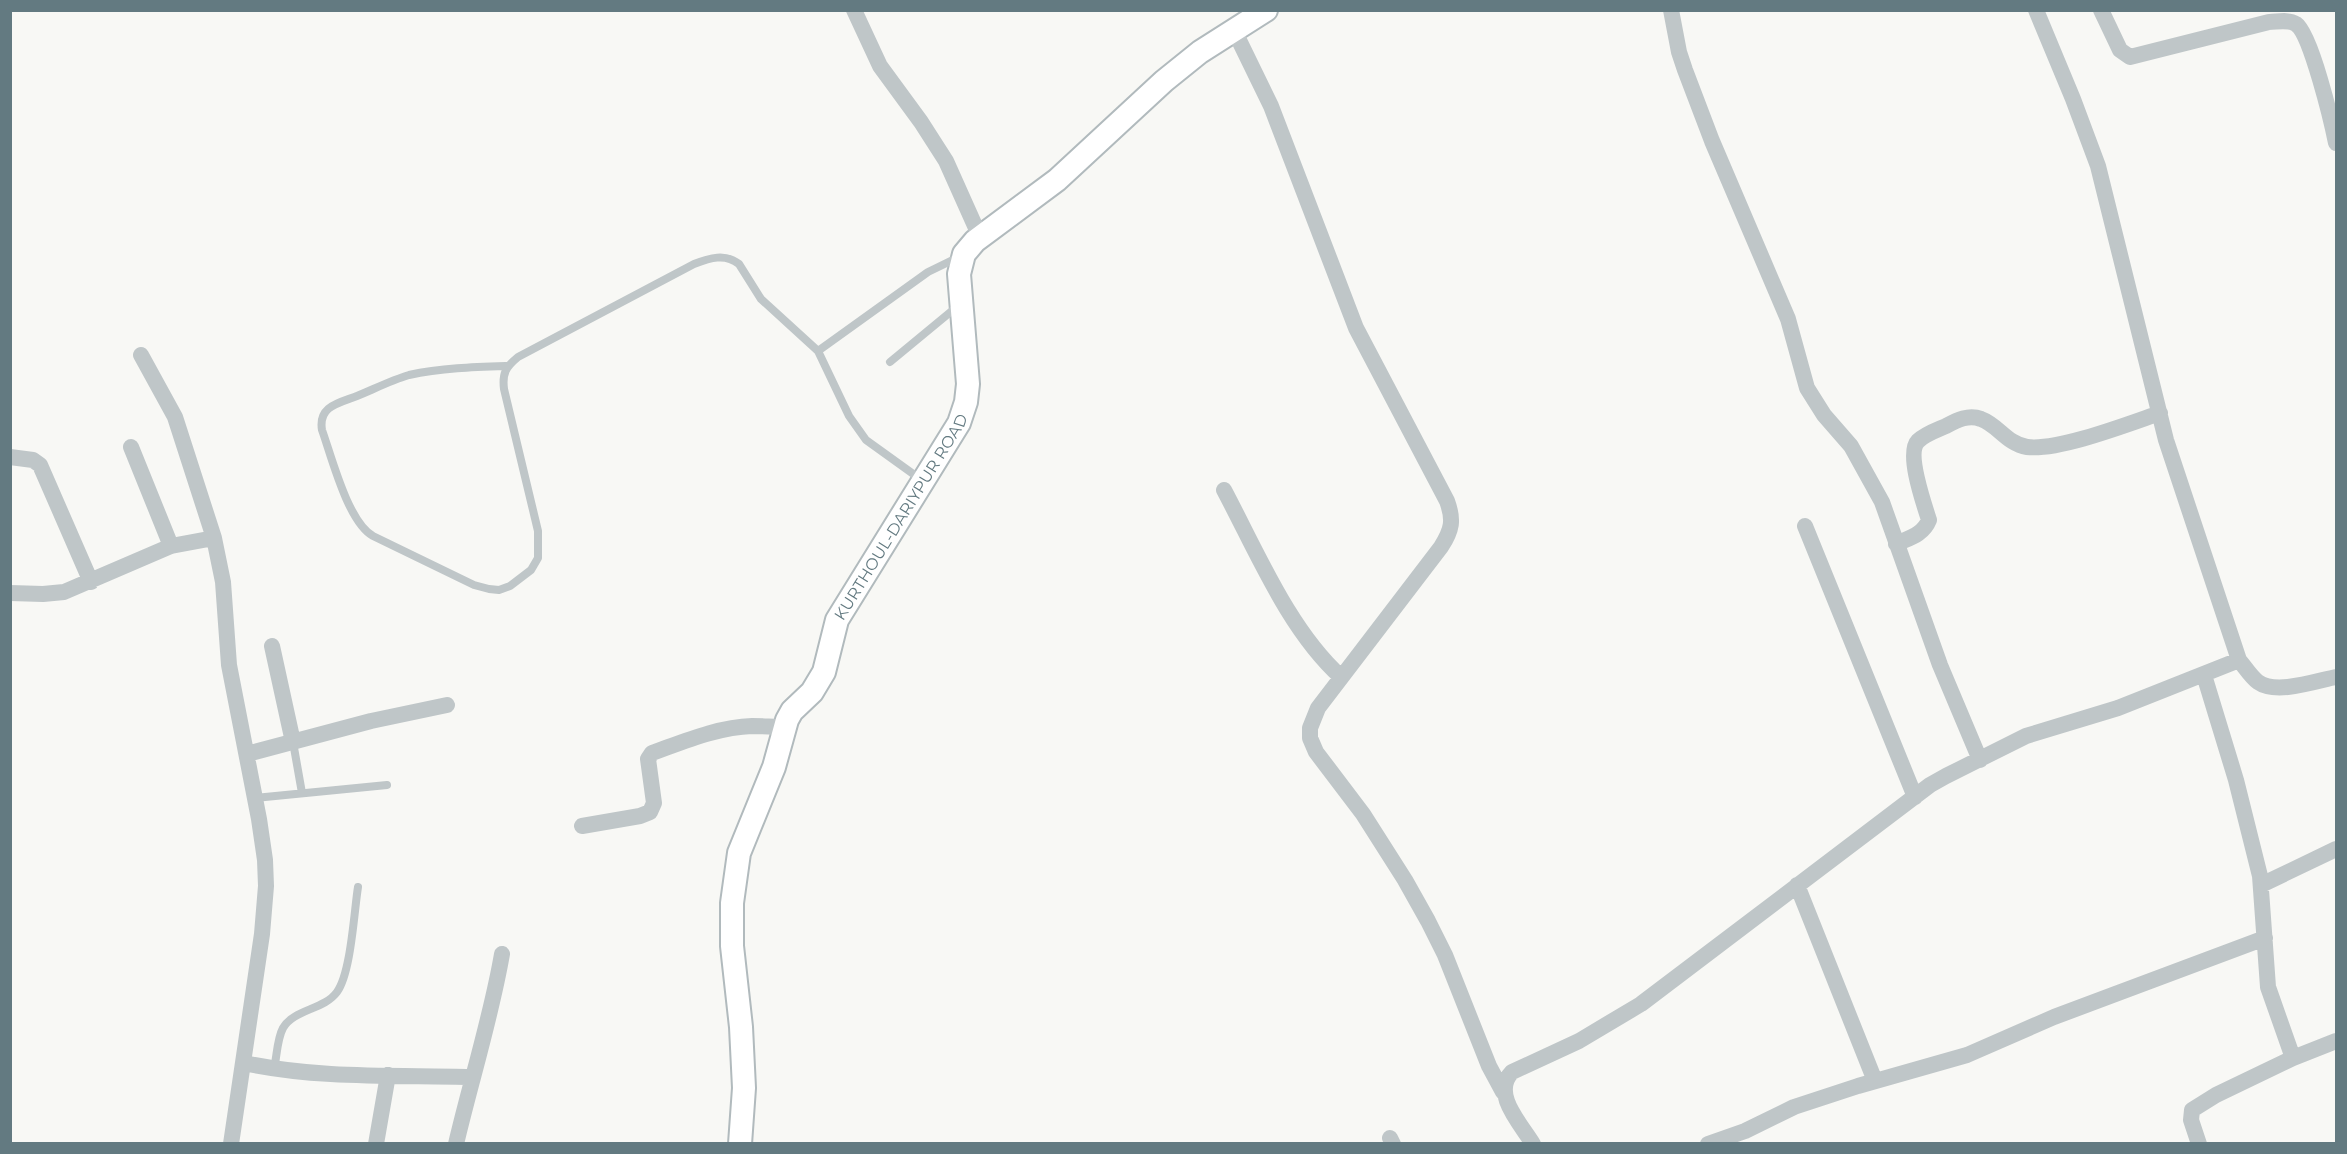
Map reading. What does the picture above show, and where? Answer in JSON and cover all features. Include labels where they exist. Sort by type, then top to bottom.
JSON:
[{"type":"street","points":[[854,10],[880,66],[946,161],[980,237]]},
{"type":"street","points":[[964,254],[980,237],[1057,180],[1164,81],[1200,52],[1266,10]]},
{"type":"street","points":[[1671,10],[1685,70],[1712,141],[1788,319],[1807,388],[1824,415],[1851,447],[1882,502],[1940,665],[1980,760]]},
{"type":"street","points":[[2036,10],[2098,166],[2173,460],[2239,660],[2259,682],[2271,687],[2291,687],[2337,677]]},
{"type":"street","points":[[2101,10],[2120,50],[2130,57],[2269,22],[2286,21],[2297,24],[2305,34],[2336,137]]},
{"type":"street","points":[[1234,30],[1270,106],[1356,328],[1452,514],[1452,524],[1441,547],[1318,708],[1310,728],[1310,738],[1316,752],[1363,814],[1428,921],[1445,955],[1489,1066],[1533,1143]]},
{"type":"street","name":"KURTHOUL-DARIYPUR ROAD","points":[[740,1143],[744,1088],[741,1027],[732,946],[734,884],[739,853],[774,767],[792,711],[812,692],[824,672],[837,620],[924,482],[958,423],[966,402],[968,358],[959,274],[964,254]]},
{"type":"street","points":[[141,355],[175,417],[214,538],[223,582],[229,665],[265,860],[266,886],[262,934],[231,1143]]},
{"type":"street","points":[[1896,544],[1918,534],[1929,520],[1914,462],[1913,449],[1917,442],[1949,424],[1962,418],[1982,419],[2017,444],[2028,447],[2082,437],[2160,413]]},
{"type":"street","points":[[131,447],[171,546]]},
{"type":"street","points":[[10,457],[33,460],[40,465],[91,582]]},
{"type":"street","points":[[1224,490],[1313,648],[1341,677]]},
{"type":"street","points":[[1805,526],[1915,797]]},
{"type":"street","points":[[10,593],[54,594],[91,582],[171,546],[214,538]]},
{"type":"street","points":[[272,646],[293,742]]},
{"type":"street","points":[[1503,1092],[1505,1079],[1512,1072],[1579,1041],[1641,1004],[1797,885],[1946,776],[2026,736],[2118,708],[2239,660]]},
{"type":"street","points":[[2204,675],[2236,780],[2261,885],[2268,987],[2293,1058]]},
{"type":"street","points":[[247,754],[371,721],[447,705]]},
{"type":"street","points":[[582,826],[640,816],[650,812],[654,803],[648,759],[652,753],[733,728],[785,727]]},
{"type":"street","points":[[2261,885],[2337,849]]},
{"type":"street","points":[[1797,885],[1875,1081]]},
{"type":"street","points":[[1708,1143],[1745,1131],[1794,1107],[1875,1081],[1951,1061],[2054,1017],[2265,938]]},
{"type":"street","points":[[456,1143],[471,1077],[490,1016],[502,954]]},
{"type":"street","points":[[2199,1143],[2191,1120],[2192,1110],[2205,1100],[2293,1058],[2337,1041]]},
{"type":"street","points":[[244,1063],[322,1075],[471,1077]]},
{"type":"street","points":[[376,1143],[388,1075]]},
{"type":"lane","points":[[818,351],[927,272],[964,254]]},
{"type":"lane","points":[[506,366],[503,379],[504,389],[531,497],[539,547],[538,558],[531,570],[521,579],[499,590],[474,585],[362,529],[351,509],[320,421],[324,412],[406,376],[464,367],[506,366],[518,357],[694,264],[718,257],[734,260],[739,264],[761,299],[818,351],[849,416],[866,440],[924,482]]},
{"type":"lane","points":[[890,362],[962,303]]},
{"type":"lane","points":[[293,742],[302,793]]},
{"type":"lane","points":[[255,798],[387,785]]},
{"type":"lane","points":[[274,1069],[285,1026],[295,1017],[323,1003],[338,991],[347,964],[358,887]]}]
